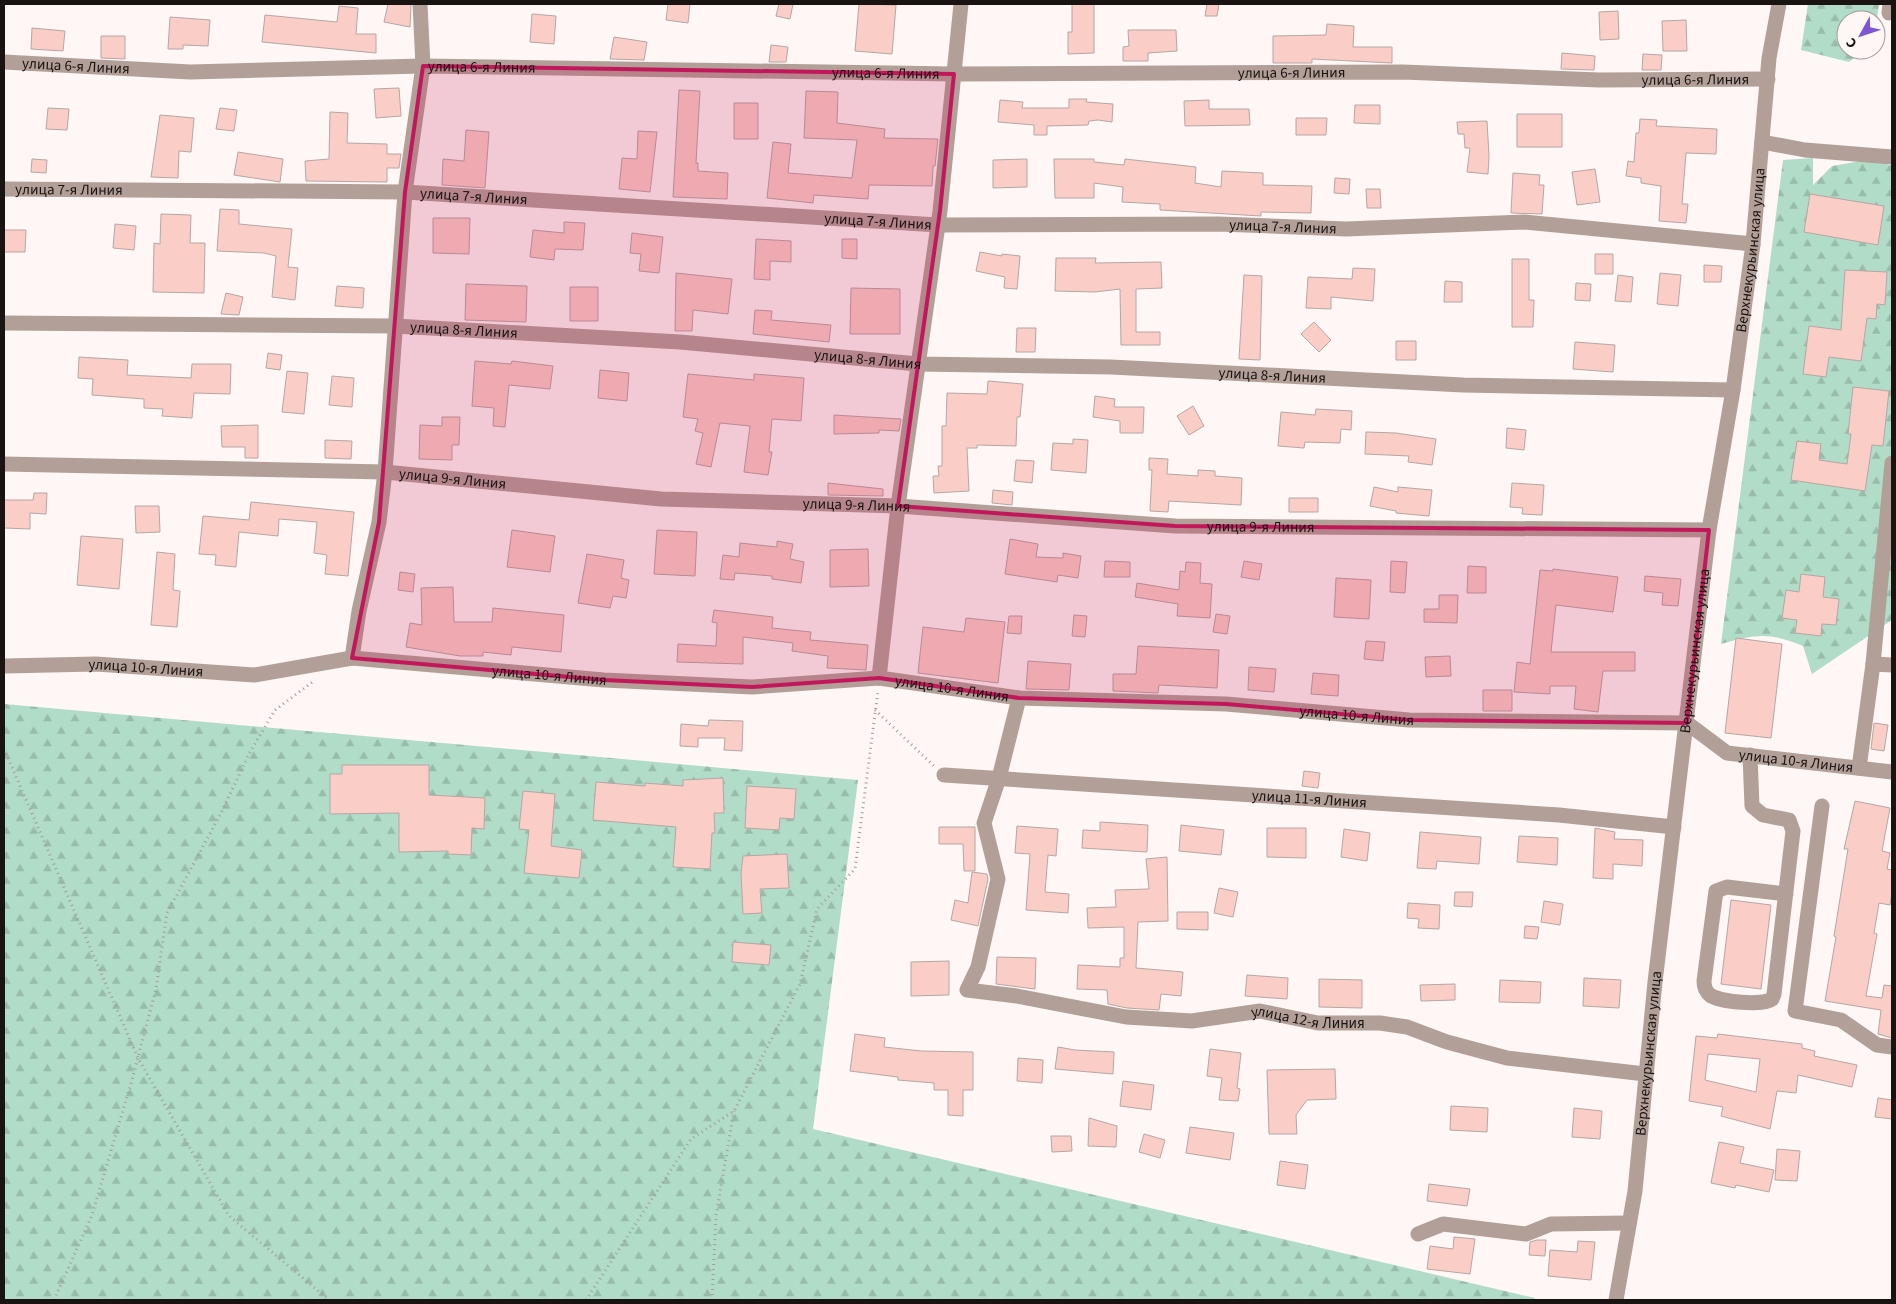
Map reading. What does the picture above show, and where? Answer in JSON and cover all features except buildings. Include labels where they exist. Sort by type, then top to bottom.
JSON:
[{"type":"street","points":[[352,658],[359,611],[379,522],[385,472],[406,192],[424,66],[420,4]]},
{"type":"street","points":[[879,678],[898,506],[938,225],[960,4]]},
{"type":"street","name":"Верхнекурьинская улица","points":[[1616,1300],[1635,1191],[1645,1074],[1709,530],[1733,390],[1752,244],[1769,58],[1779,4]]},
{"type":"street","name":"улица 6-я Линия","points":[[4,62],[190,72],[424,66],[954,74],[1403,72],[1598,80],[1768,79]]},
{"type":"street","points":[[1762,142],[1805,150],[1892,157]]},
{"type":"street","name":"улица 7-я Линия","points":[[4,189],[406,192],[938,225],[1219,224],[1346,229],[1524,222],[1752,244]]},
{"type":"street","name":"улица 8-я Линия","points":[[4,323],[395,326],[680,342],[918,364],[1111,367],[1463,385],[1733,390]]},
{"type":"street","points":[[1859,768],[1873,664],[1892,463]]},
{"type":"street","name":"улица 9-я Линия","points":[[4,464],[385,472],[660,499],[898,506],[1175,526],[1709,530]]},
{"type":"street","name":"улица 10-я Линия","points":[[4,666],[96,664],[254,675],[352,658],[604,680],[752,687],[879,678],[1019,698],[1226,704],[1409,720],[1687,723],[1727,753],[1892,772]]},
{"type":"street","points":[[1873,664],[1892,665]]},
{"type":"street","points":[[999,778],[1019,698]]},
{"type":"street","points":[[1750,755],[1752,806],[1763,815],[1789,820],[1794,831],[1774,994],[1772,999],[1761,1004],[1717,998],[1709,995],[1705,989],[1704,981],[1716,892],[1727,887],[1786,894]]},
{"type":"street","name":"улица 11-я Линия","points":[[944,774],[1559,815],[1674,828]]},
{"type":"street","name":"улица 12-я Линия","points":[[999,778],[984,823],[998,879],[978,967],[967,990],[1017,996],[1126,1017],[1192,1020],[1260,1011],[1318,1023],[1380,1023],[1407,1027],[1447,1042],[1507,1058],[1645,1074]]},
{"type":"street","points":[[1822,806],[1796,1012],[1841,1020],[1878,1045],[1892,1047]]},
{"type":"street","points":[[1418,1234],[1443,1224],[1526,1234],[1550,1224],[1630,1223]]},
{"type":"path","points":[[54,1300],[92,1215],[138,1058],[156,989],[167,912],[220,815],[250,752],[275,710],[320,676]]},
{"type":"path","points":[[712,1300],[716,1216],[734,1111],[800,984],[817,909],[855,869],[879,678]]},
{"type":"path","points":[[875,709],[944,774]]},
{"type":"path","points":[[4,749],[138,1058],[229,1216],[329,1300]]},
{"type":"path","points":[[586,1300],[691,1139],[734,1111]]},
{"type":"highlighted area","points":[[423,66],[954,74],[940,211],[898,506],[1175,526],[1709,530],[1687,723],[1409,720],[1226,704],[1019,698],[879,678],[752,687],[604,680],[352,658],[379,522],[405,192]]},
{"type":"green space","points":[[1808,4],[1879,4],[1878,10],[1836,10],[1836,59],[1801,50]]},
{"type":"green space","points":[[1813,158],[1813,185],[1832,166],[1873,159],[1892,166],[1892,620],[1812,674],[1803,646],[1791,641],[1762,636],[1721,644],[1783,160]]},
{"type":"green space","points":[[4,704],[858,780],[813,1129],[1535,1298],[1534,1300],[4,1300]]}]
